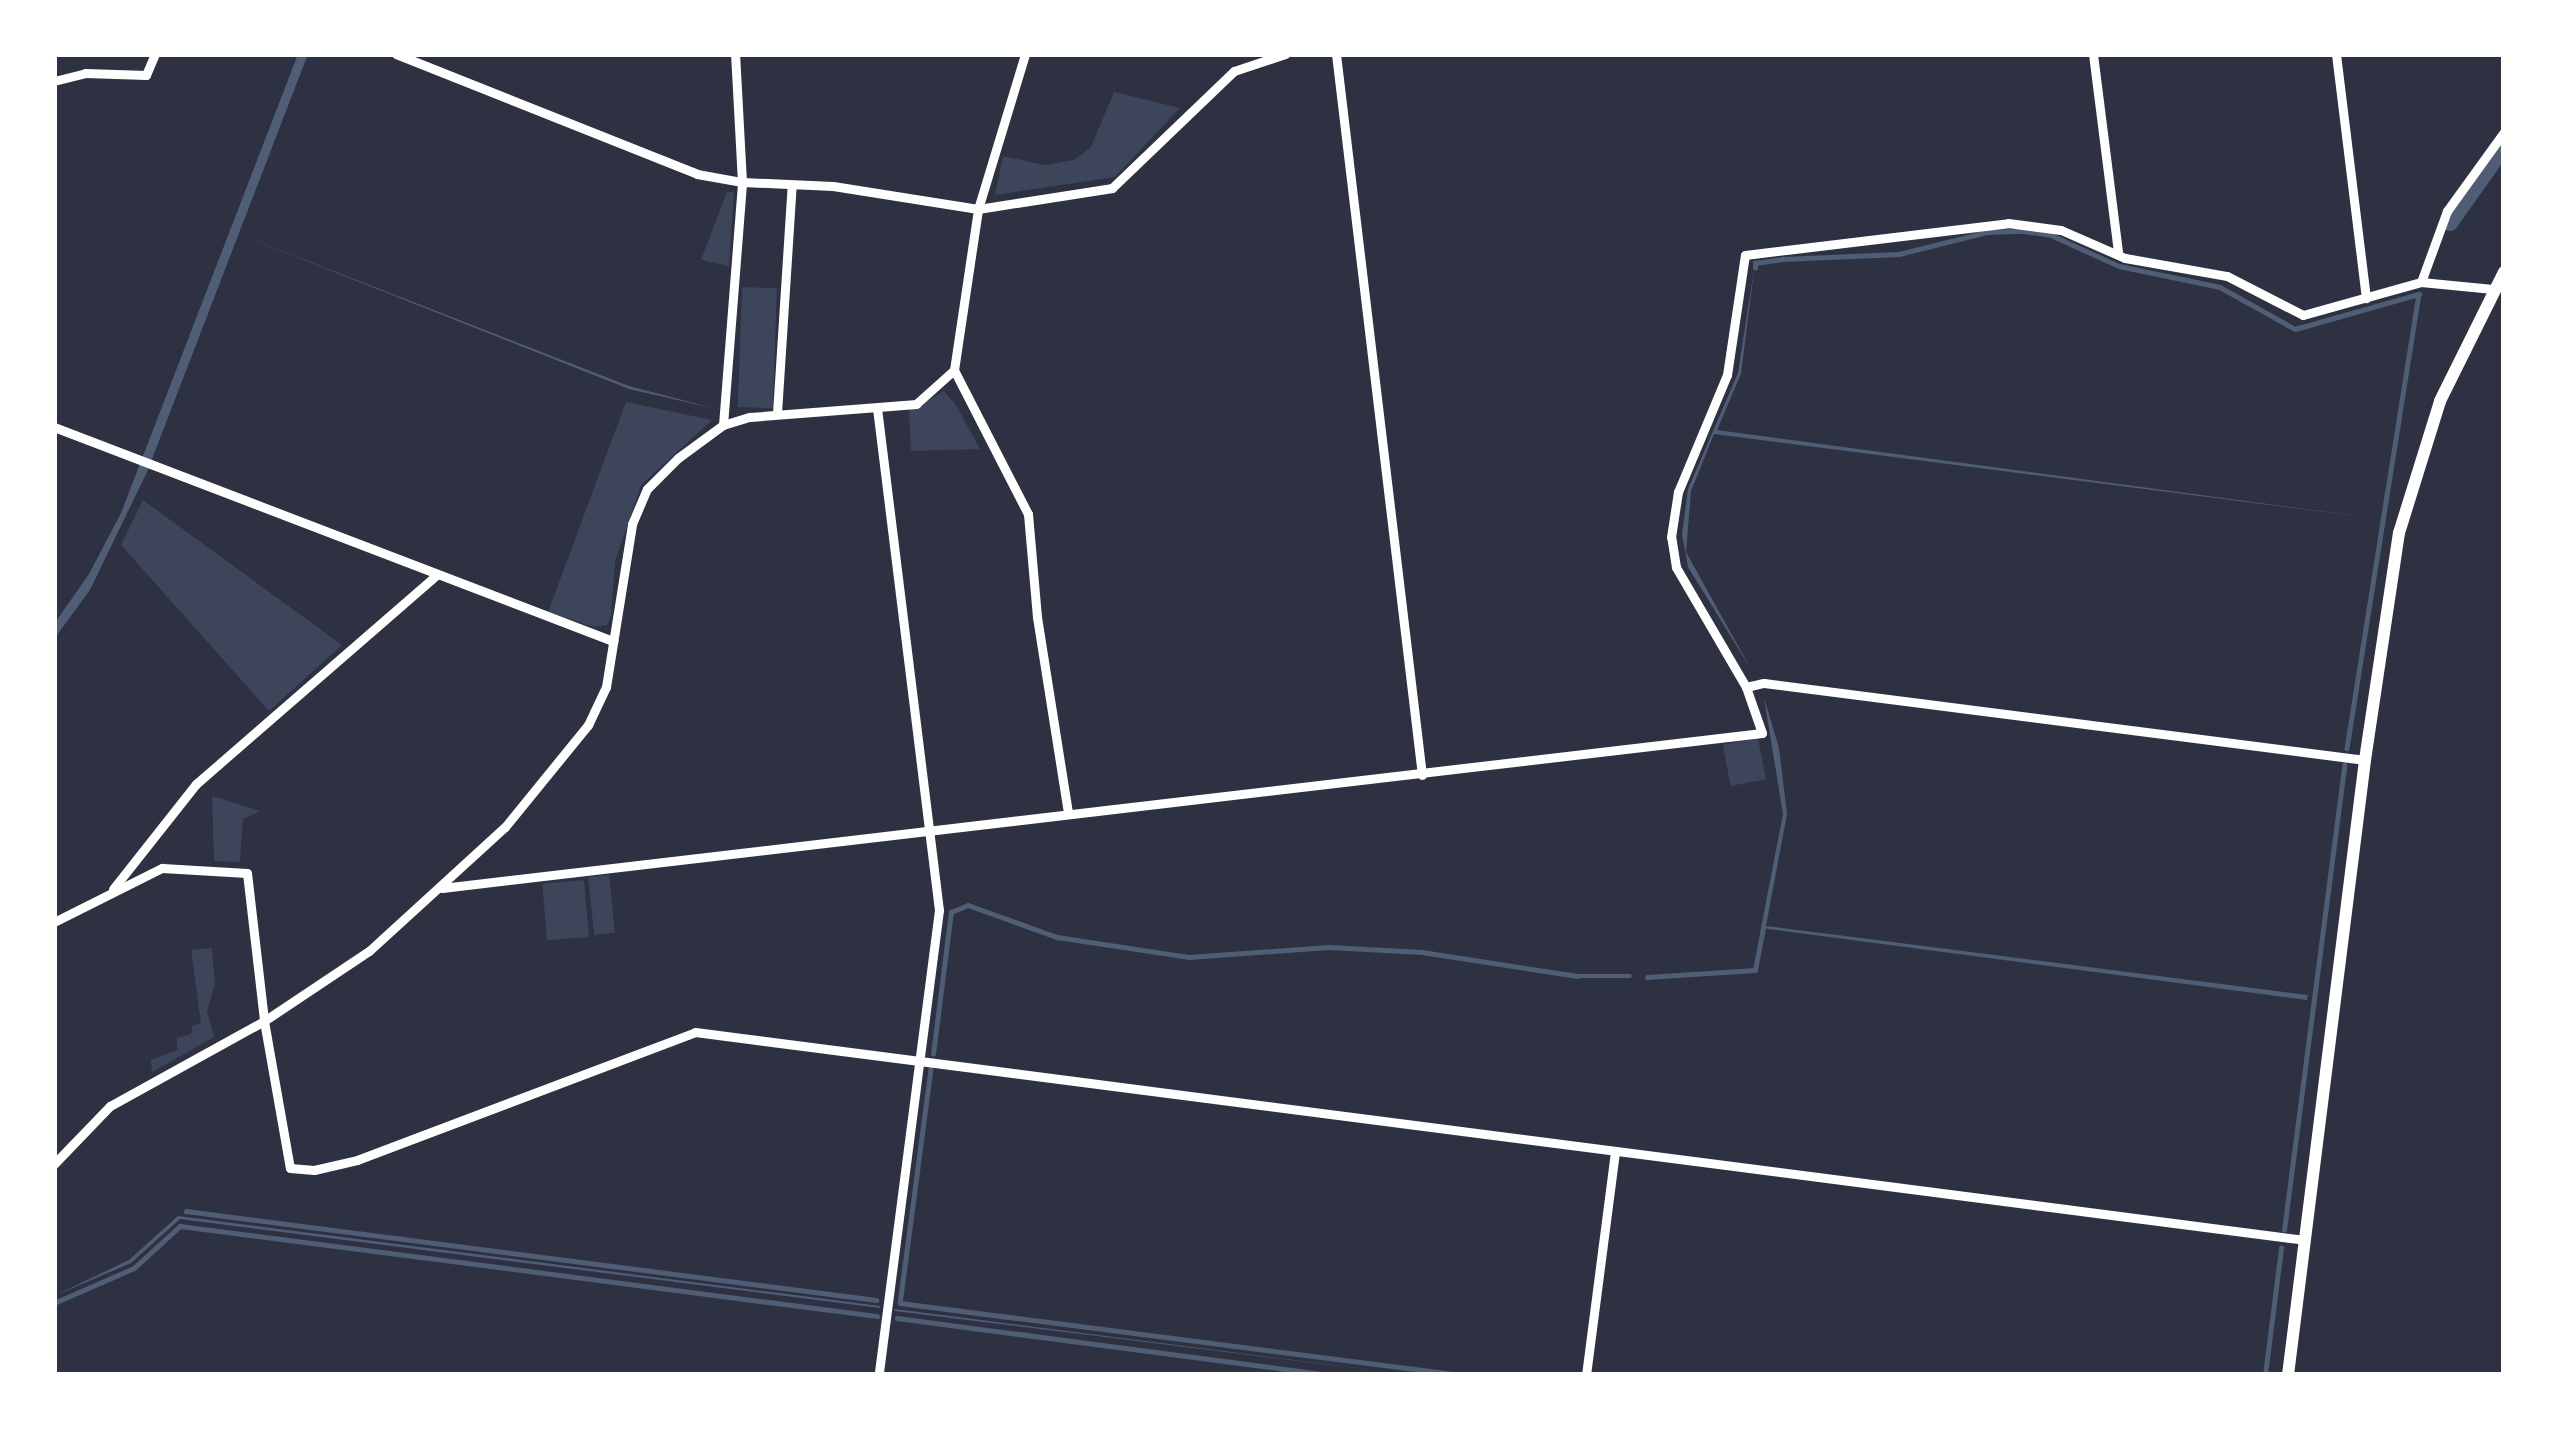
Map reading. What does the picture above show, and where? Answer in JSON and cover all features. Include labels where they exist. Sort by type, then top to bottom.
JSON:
[{"type":"main road","points":[[2288,1375],[2365,760],[2399,533],[2440,401],[2504,272]]},
{"type":"street","points":[[54,81],[85,73],[146,75],[155,54]]},
{"type":"street","points":[[396,54],[697,173],[978,209],[1112,188],[1234,71],[1285,54]]},
{"type":"street","points":[[723,425],[742,182],[735,54]]},
{"type":"street","points":[[1025,54],[978,209],[954,370],[1028,514],[1037,617],[1068,813]]},
{"type":"street","points":[[1336,54],[1422,775]]},
{"type":"street","points":[[2093,54],[2118,251]]},
{"type":"street","points":[[2336,54],[2366,298]]},
{"type":"street","points":[[2422,282],[2447,211],[2504,132]]},
{"type":"street","points":[[777,412],[793,184]]},
{"type":"street","points":[[442,889],[1762,733],[1746,687],[1682,578],[1671,538],[1678,491],[1726,375],[1745,255],[2008,224],[2061,230],[2118,251],[2125,258],[2227,276],[2303,315],[2422,282],[2493,289]]},
{"type":"street","points":[[54,1164],[110,1106],[264,1022],[369,951],[505,827],[588,725],[606,687],[632,524],[647,489],[723,425],[777,412],[916,404],[954,370]]},
{"type":"street","points":[[877,408],[939,910],[879,1375]]},
{"type":"street","points":[[54,427],[613,641]]},
{"type":"street","points":[[111,891],[196,784],[435,576]]},
{"type":"street","points":[[1746,687],[1764,683],[2365,760]]},
{"type":"street","points":[[54,922],[162,868],[247,873],[264,1022],[290,1168],[314,1170],[356,1160],[695,1031],[2306,1240]]},
{"type":"street","points":[[1586,1375],[1615,1152]]},
{"type":"shaded area","points":[[298,54],[308,54],[147,472],[90,590],[54,639],[54,624],[89,574],[121,513]]},
{"type":"shaded area","points":[[1114,92],[1180,108],[1115,177],[995,195],[1003,156],[1044,165],[1074,160],[1091,147]]},
{"type":"shaded area","points":[[727,192],[734,192],[729,266],[701,260]]},
{"type":"shaded area","points":[[246,237],[629,386],[717,409],[629,389]]},
{"type":"shaded area","points":[[1755,263],[1741,374],[1717,430],[2379,519],[1714,434],[1691,491],[1686,552],[1752,671],[1688,567],[1682,534],[1688,489],[1738,373]]},
{"type":"shaded area","points":[[742,287],[777,288],[773,408],[738,407]]},
{"type":"shaded area","points":[[944,391],[980,449],[911,451],[909,411]]},
{"type":"shaded area","points":[[626,402],[712,420],[641,485],[615,562],[611,615],[607,625],[594,627],[548,612]]},
{"type":"shaded area","points":[[143,500],[342,645],[269,711],[121,545]]},
{"type":"shaded area","points":[[1764,698],[1779,748],[1787,814],[1766,926],[2308,995],[2307,1000],[1761,928],[1783,814]]},
{"type":"shaded area","points":[[1758,738],[1766,779],[1731,786],[1723,745]]},
{"type":"shaded area","points":[[212,796],[260,811],[243,819],[240,862],[214,861]]},
{"type":"shaded area","points":[[609,875],[615,933],[594,935],[588,877]]},
{"type":"shaded area","points":[[584,880],[589,937],[547,940],[542,884]]},
{"type":"shaded area","points":[[212,948],[215,984],[207,1011],[214,1037],[152,1072],[151,1060],[177,1050],[177,1038],[191,1034],[192,1026],[201,1023],[191,950]]},
{"type":"shaded area","points":[[178,1216],[880,1308],[180,1219],[131,1263],[54,1296],[129,1260]]},
{"type":"shaded area","points":[[895,1309],[1411,1375],[894,1311]]},
{"type":"waterway","points":[[2450,223],[2504,147]]},
{"type":"waterway","points":[[1755,268],[1755,263],[1782,259],[1899,254],[1987,232],[2024,231],[2051,235],[2119,266],[2220,287],[2295,329],[2419,294],[2347,748]]},
{"type":"waterway","points":[[2284,1230],[2344,765]]},
{"type":"waterway","points":[[933,1054],[951,912],[968,905],[1057,937],[1189,957],[1329,947],[1422,952],[1577,976],[1630,976]]},
{"type":"waterway","points":[[1647,977],[1755,970],[1763,928]]},
{"type":"waterway","points":[[931,1069],[900,1303],[1461,1375]]},
{"type":"waterway","points":[[186,1211],[876,1300]]},
{"type":"waterway","points":[[54,1303],[134,1268],[180,1226],[877,1316]]},
{"type":"waterway","points":[[2265,1375],[2281,1248]]},
{"type":"waterway","points":[[897,1318],[1332,1375]]}]
